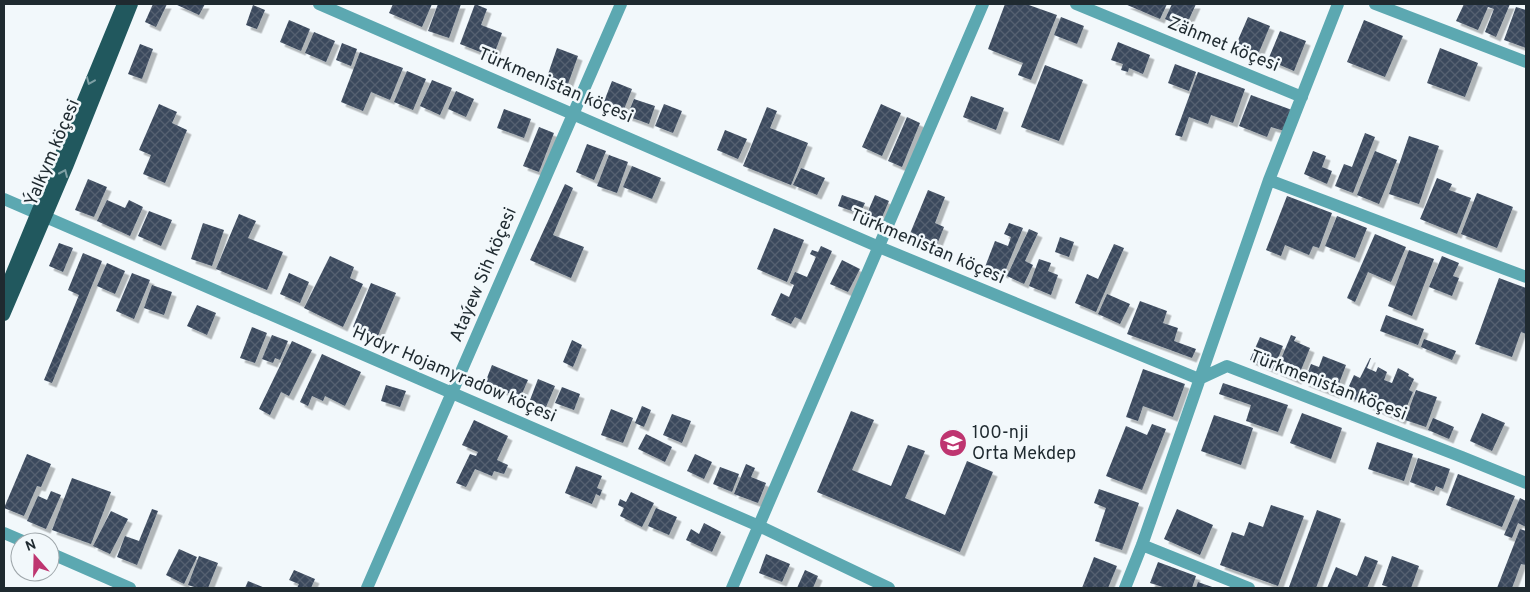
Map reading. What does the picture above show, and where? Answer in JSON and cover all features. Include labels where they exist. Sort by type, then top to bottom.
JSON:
[{"type":"main road","name":"Ýalkym köçesi","points":[[4,315],[123,4]]},
{"type":"main road","name":"Ýalkym köçesi","points":[[4,292],[41,215],[67,167],[132,4]]},
{"type":"street","name":"Türkmenistan köçesi","points":[[319,4],[879,246],[1200,380],[1227,366],[1526,483]]},
{"type":"street","name":"Ataýew Sih köçesi","points":[[367,588],[621,4]]},
{"type":"street","points":[[732,588],[983,4]]},
{"type":"street","name":"Zähmet köçesi","points":[[1076,4],[1302,97]]},
{"type":"street","points":[[1125,588],[1142,545],[1269,180],[1338,4]]},
{"type":"street","points":[[1375,4],[1526,62]]},
{"type":"street","points":[[1269,180],[1526,276]]},
{"type":"street","name":"Hydyr Hojamyradow köçesi","points":[[4,199],[759,526],[889,588]]},
{"type":"street","points":[[1142,545],[1249,588]]},
{"type":"street","points":[[60,557],[130,588]]},
{"type":"building","points":[[153,4],[167,4],[156,27],[145,22]]},
{"type":"building","points":[[175,4],[205,4],[199,15]]},
{"type":"building","points":[[393,4],[432,4],[422,27],[389,13]]},
{"type":"building","points":[[438,4],[461,4],[449,38],[428,31]]},
{"type":"building","points":[[475,4],[487,9],[481,25],[502,33],[493,57],[460,44]]},
{"type":"building","points":[[1005,4],[1026,4],[1057,15],[1031,80],[1018,75],[1023,63],[988,49]]},
{"type":"building","points":[[1125,4],[1167,4],[1160,19]]},
{"type":"building","points":[[1172,4],[1196,4],[1185,28],[1165,19]]},
{"type":"building","points":[[1464,4],[1510,4],[1496,37],[1485,32],[1494,9],[1488,7],[1478,30],[1456,21]]},
{"type":"building","points":[[253,5],[265,10],[257,29],[246,25]]},
{"type":"building","points":[[1516,7],[1526,10],[1526,48],[1504,40]]},
{"type":"building","points":[[1061,17],[1084,26],[1077,44],[1054,35]]},
{"type":"building","points":[[1248,17],[1270,26],[1257,57],[1235,47]]},
{"type":"building","points":[[289,20],[310,29],[301,51],[280,42]]},
{"type":"building","points":[[1364,20],[1403,36],[1385,77],[1347,62]]},
{"type":"building","points":[[1280,31],[1306,41],[1294,71],[1268,60]]},
{"type":"building","points":[[314,32],[335,41],[326,62],[305,53]]},
{"type":"building","points":[[1118,42],[1150,55],[1143,74],[1129,68],[1128,72],[1121,70],[1123,64],[1111,60]]},
{"type":"building","points":[[342,43],[357,49],[351,66],[336,60]]},
{"type":"building","points":[[140,44],[153,49],[142,79],[128,74]]},
{"type":"building","points":[[557,48],[578,56],[568,84],[547,77]]},
{"type":"building","points":[[1440,48],[1478,63],[1465,97],[1427,83]]},
{"type":"building","points":[[360,52],[403,68],[390,100],[371,92],[363,111],[341,102]]},
{"type":"building","points":[[1175,64],[1196,72],[1189,91],[1168,83]]},
{"type":"building","points":[[1045,65],[1083,80],[1059,141],[1021,127]]},
{"type":"building","points":[[407,71],[426,79],[413,110],[394,102]]},
{"type":"building","points":[[1198,72],[1245,89],[1233,123],[1211,115],[1208,124],[1189,117],[1182,137],[1175,135]]},
{"type":"building","points":[[432,80],[452,88],[440,115],[420,106]]},
{"type":"building","points":[[612,81],[632,89],[623,112],[603,104]]},
{"type":"building","points":[[456,91],[474,99],[466,117],[448,109]]},
{"type":"building","points":[[1251,95],[1292,110],[1284,131],[1271,127],[1267,137],[1239,126]]},
{"type":"building","points":[[971,96],[1004,108],[996,130],[963,117]]},
{"type":"building","points":[[634,99],[655,106],[649,124],[627,116]]},
{"type":"building","points":[[159,104],[177,112],[172,123],[187,130],[165,183],[143,174],[151,155],[139,150]]},
{"type":"building","points":[[664,104],[682,111],[673,133],[655,126]]},
{"type":"building","points":[[881,104],[901,113],[882,156],[862,147]]},
{"type":"building","points":[[767,107],[777,111],[770,128],[808,143],[791,185],[743,166]]},
{"type":"building","points":[[504,109],[531,119],[524,138],[497,128]]},
{"type":"building","points":[[907,117],[920,123],[902,167],[888,161]]},
{"type":"building","points":[[539,127],[554,133],[539,172],[523,166]]},
{"type":"building","points":[[725,130],[747,139],[738,159],[717,150]]},
{"type":"building","points":[[1365,133],[1375,137],[1353,193],[1335,186],[1344,164],[1352,167]]},
{"type":"building","points":[[1409,136],[1439,146],[1419,204],[1389,194]]},
{"type":"building","points":[[587,144],[606,151],[594,180],[576,172]]},
{"type":"building","points":[[1313,151],[1326,156],[1322,167],[1332,171],[1327,184],[1304,174]]},
{"type":"building","points":[[1375,151],[1397,160],[1379,204],[1357,195]]},
{"type":"building","points":[[609,155],[628,162],[617,193],[597,186]]},
{"type":"building","points":[[632,166],[661,178],[652,199],[623,187]]},
{"type":"building","points":[[801,168],[825,178],[817,195],[793,185]]},
{"type":"building","points":[[1437,178],[1452,184],[1449,190],[1471,198],[1457,234],[1420,219]]},
{"type":"building","points":[[88,179],[107,187],[94,217],[75,210]]},
{"type":"building","points":[[565,184],[573,188],[553,235],[584,247],[571,278],[530,260]]},
{"type":"building","points":[[928,190],[945,197],[935,223],[944,227],[936,247],[909,236]]},
{"type":"building","points":[[1477,193],[1513,207],[1497,248],[1461,234]]},
{"type":"building","points":[[842,195],[865,203],[860,214],[838,206]]},
{"type":"building","points":[[875,195],[889,201],[880,222],[866,216]]},
{"type":"building","points":[[1287,196],[1332,213],[1319,248],[1313,246],[1309,255],[1285,245],[1281,256],[1266,250]]},
{"type":"building","points":[[107,200],[125,208],[129,200],[143,207],[130,236],[97,221]]},
{"type":"building","points":[[149,211],[172,220],[161,246],[138,236]]},
{"type":"building","points":[[239,214],[256,221],[248,238],[283,252],[267,290],[216,269]]},
{"type":"building","points":[[1337,216],[1367,228],[1355,258],[1325,246]]},
{"type":"building","points":[[203,223],[224,230],[212,266],[191,259]]},
{"type":"building","points":[[1009,223],[1023,228],[1004,274],[985,267],[995,241],[1008,246],[1011,237],[1004,234]]},
{"type":"building","points":[[774,228],[804,240],[787,282],[757,269]]},
{"type":"building","points":[[1029,229],[1038,233],[1025,261],[1033,265],[1024,284],[1007,276]]},
{"type":"building","points":[[1375,234],[1406,247],[1391,282],[1368,272],[1355,302],[1347,298]]},
{"type":"building","points":[[1060,237],[1074,242],[1069,257],[1055,252]]},
{"type":"building","points":[[59,243],[73,248],[63,272],[49,266]]},
{"type":"building","points":[[1114,244],[1124,248],[1096,312],[1075,303],[1087,274],[1098,279]]},
{"type":"building","points":[[821,246],[832,251],[801,320],[795,317],[791,324],[771,315],[781,293],[789,297],[794,285],[790,283],[795,272],[807,277],[816,257],[810,254],[812,250],[818,252]]},
{"type":"building","points":[[1409,250],[1434,259],[1412,316],[1388,306]]},
{"type":"building","points":[[83,253],[102,261],[52,383],[44,380],[79,295],[68,290]]},
{"type":"building","points":[[330,256],[354,267],[350,278],[363,284],[343,327],[304,308]]},
{"type":"building","points":[[1442,256],[1459,263],[1453,276],[1459,278],[1452,296],[1429,287]]},
{"type":"building","points":[[1039,259],[1051,263],[1048,271],[1058,275],[1051,295],[1029,286]]},
{"type":"building","points":[[842,260],[860,269],[848,292],[830,284]]},
{"type":"building","points":[[107,263],[125,271],[115,294],[97,286]]},
{"type":"building","points":[[132,273],[150,280],[134,319],[116,311]]},
{"type":"building","points":[[289,273],[309,282],[300,303],[280,294]]},
{"type":"building","points":[[1499,278],[1526,288],[1526,334],[1521,332],[1512,357],[1475,344]]},
{"type":"building","points":[[371,283],[396,293],[377,338],[353,327]]},
{"type":"building","points":[[152,285],[172,292],[164,315],[144,308]]},
{"type":"building","points":[[1107,294],[1130,304],[1120,324],[1098,314]]},
{"type":"building","points":[[1140,301],[1167,311],[1163,323],[1178,328],[1174,341],[1196,349],[1192,358],[1127,334]]},
{"type":"building","points":[[197,305],[216,313],[207,335],[187,326]]},
{"type":"building","points":[[1386,315],[1424,329],[1418,345],[1380,331]]},
{"type":"building","points":[[252,327],[267,333],[255,363],[240,358]]},
{"type":"building","points":[[272,335],[288,341],[280,360],[275,358],[273,363],[262,359]]},
{"type":"building","points":[[1291,335],[1296,337],[1294,341],[1310,348],[1297,380],[1276,371]]},
{"type":"building","points":[[1260,337],[1283,346],[1273,370],[1250,360]]},
{"type":"building","points":[[1424,339],[1456,351],[1452,360],[1421,347]]},
{"type":"building","points":[[572,340],[582,345],[573,367],[563,362]]},
{"type":"building","points":[[292,341],[312,350],[289,396],[281,392],[270,415],[259,409]]},
{"type":"building","points":[[322,354],[361,372],[345,406],[325,396],[323,401],[312,396],[308,406],[300,402]]},
{"type":"building","points":[[1323,356],[1346,365],[1335,394],[1304,382],[1311,364],[1319,367]]},
{"type":"building","points":[[1370,358],[1367,368],[1376,372],[1378,367],[1387,372],[1384,380],[1392,383],[1398,368],[1414,379],[1409,390],[1413,392],[1401,420],[1345,395],[1354,375],[1360,378]]},
{"type":"building","points":[[492,365],[528,380],[520,398],[485,383]]},
{"type":"building","points":[[1143,369],[1185,384],[1173,417],[1143,406],[1138,421],[1126,417]]},
{"type":"building","points":[[538,379],[555,386],[546,407],[530,400]]},
{"type":"building","points":[[1223,383],[1288,405],[1278,432],[1246,421],[1251,405],[1219,394]]},
{"type":"building","points":[[386,385],[406,391],[400,407],[381,401]]},
{"type":"building","points":[[562,387],[580,394],[574,410],[555,403]]},
{"type":"building","points":[[1416,390],[1437,397],[1426,427],[1405,420]]},
{"type":"building","points":[[642,406],[651,410],[644,427],[635,423]]},
{"type":"building","points":[[611,409],[633,418],[623,443],[601,435]]},
{"type":"building","points":[[851,411],[874,420],[852,470],[891,486],[908,445],[925,451],[905,498],[945,515],[967,461],[993,472],[960,552],[817,492]]},
{"type":"building","points":[[1302,413],[1342,428],[1331,459],[1290,443]]},
{"type":"building","points":[[1482,413],[1505,423],[1492,451],[1470,441]]},
{"type":"building","points":[[672,414],[691,421],[682,443],[663,435]]},
{"type":"building","points":[[1214,415],[1253,428],[1241,465],[1201,451]]},
{"type":"building","points":[[1433,418],[1454,427],[1449,439],[1428,430]]},
{"type":"building","points":[[474,420],[508,436],[497,460],[508,465],[504,474],[494,471],[492,476],[475,469],[466,487],[456,483],[470,454],[476,456],[478,452],[462,445]]},
{"type":"building","points":[[1152,424],[1166,429],[1142,490],[1106,476],[1126,426],[1147,435]]},
{"type":"building","points":[[646,434],[672,447],[665,462],[638,449]]},
{"type":"building","points":[[1377,442],[1413,454],[1404,481],[1368,469]]},
{"type":"building","points":[[27,454],[51,464],[41,487],[37,486],[24,516],[4,508]]},
{"type":"building","points":[[695,454],[712,462],[704,479],[687,471]]},
{"type":"building","points":[[1418,458],[1450,469],[1443,489],[1436,486],[1434,491],[1410,482]]},
{"type":"building","points":[[746,464],[755,468],[751,477],[766,483],[758,503],[734,494]]},
{"type":"building","points":[[576,466],[602,476],[597,488],[602,490],[600,496],[596,494],[592,504],[565,493]]},
{"type":"building","points":[[720,467],[739,474],[732,492],[713,484]]},
{"type":"building","points":[[1458,474],[1515,496],[1502,527],[1446,505]]},
{"type":"building","points":[[72,478],[111,492],[91,544],[52,530]]},
{"type":"building","points":[[1099,489],[1139,503],[1122,550],[1095,541],[1106,508],[1094,503]]},
{"type":"building","points":[[51,491],[61,495],[46,529],[27,521],[38,496],[47,500]]},
{"type":"building","points":[[631,492],[654,503],[642,527],[620,516],[624,508],[618,505],[620,499],[626,502]]},
{"type":"building","points":[[1520,498],[1526,501],[1526,527],[1518,523],[1512,538],[1504,535]]},
{"type":"building","points":[[1271,505],[1304,516],[1278,586],[1220,565],[1232,532],[1244,536],[1249,522],[1263,527]]},
{"type":"building","points":[[656,508],[677,517],[669,535],[648,526]]},
{"type":"building","points":[[152,509],[158,511],[137,565],[117,557],[125,536],[139,541]]},
{"type":"building","points":[[1177,509],[1213,525],[1200,555],[1164,539]]},
{"type":"building","points":[[1317,510],[1341,519],[1316,588],[1289,587]]},
{"type":"building","points":[[111,511],[128,519],[110,554],[93,546]]},
{"type":"building","points":[[704,523],[721,532],[712,552],[686,540],[691,529],[699,534]]},
{"type":"building","points":[[1520,529],[1526,531],[1526,565],[1521,564],[1512,588],[1497,588]]},
{"type":"building","points":[[179,549],[197,557],[184,584],[166,575]]},
{"type":"building","points":[[766,554],[790,564],[782,582],[759,573]]},
{"type":"building","points":[[199,556],[218,563],[208,588],[197,588],[188,585]]},
{"type":"building","points":[[1365,556],[1378,561],[1367,588],[1327,588],[1336,567],[1357,576]]},
{"type":"building","points":[[1392,556],[1419,566],[1411,588],[1391,588],[1382,585]]},
{"type":"building","points":[[1094,557],[1117,566],[1108,588],[1082,588]]},
{"type":"building","points":[[1158,562],[1196,576],[1192,588],[1166,588],[1150,583]]},
{"type":"building","points":[[294,570],[315,579],[311,588],[297,588],[299,584],[289,580]]},
{"type":"building","points":[[805,570],[818,576],[813,588],[797,588]]},
{"type":"building","points":[[248,581],[265,588],[245,588]]},
{"type":"building","points":[[1198,582],[1215,588],[1196,588]]},
{"type":"place","name":"100-nji Orta Mekdep","points":[[953,443]]}]
